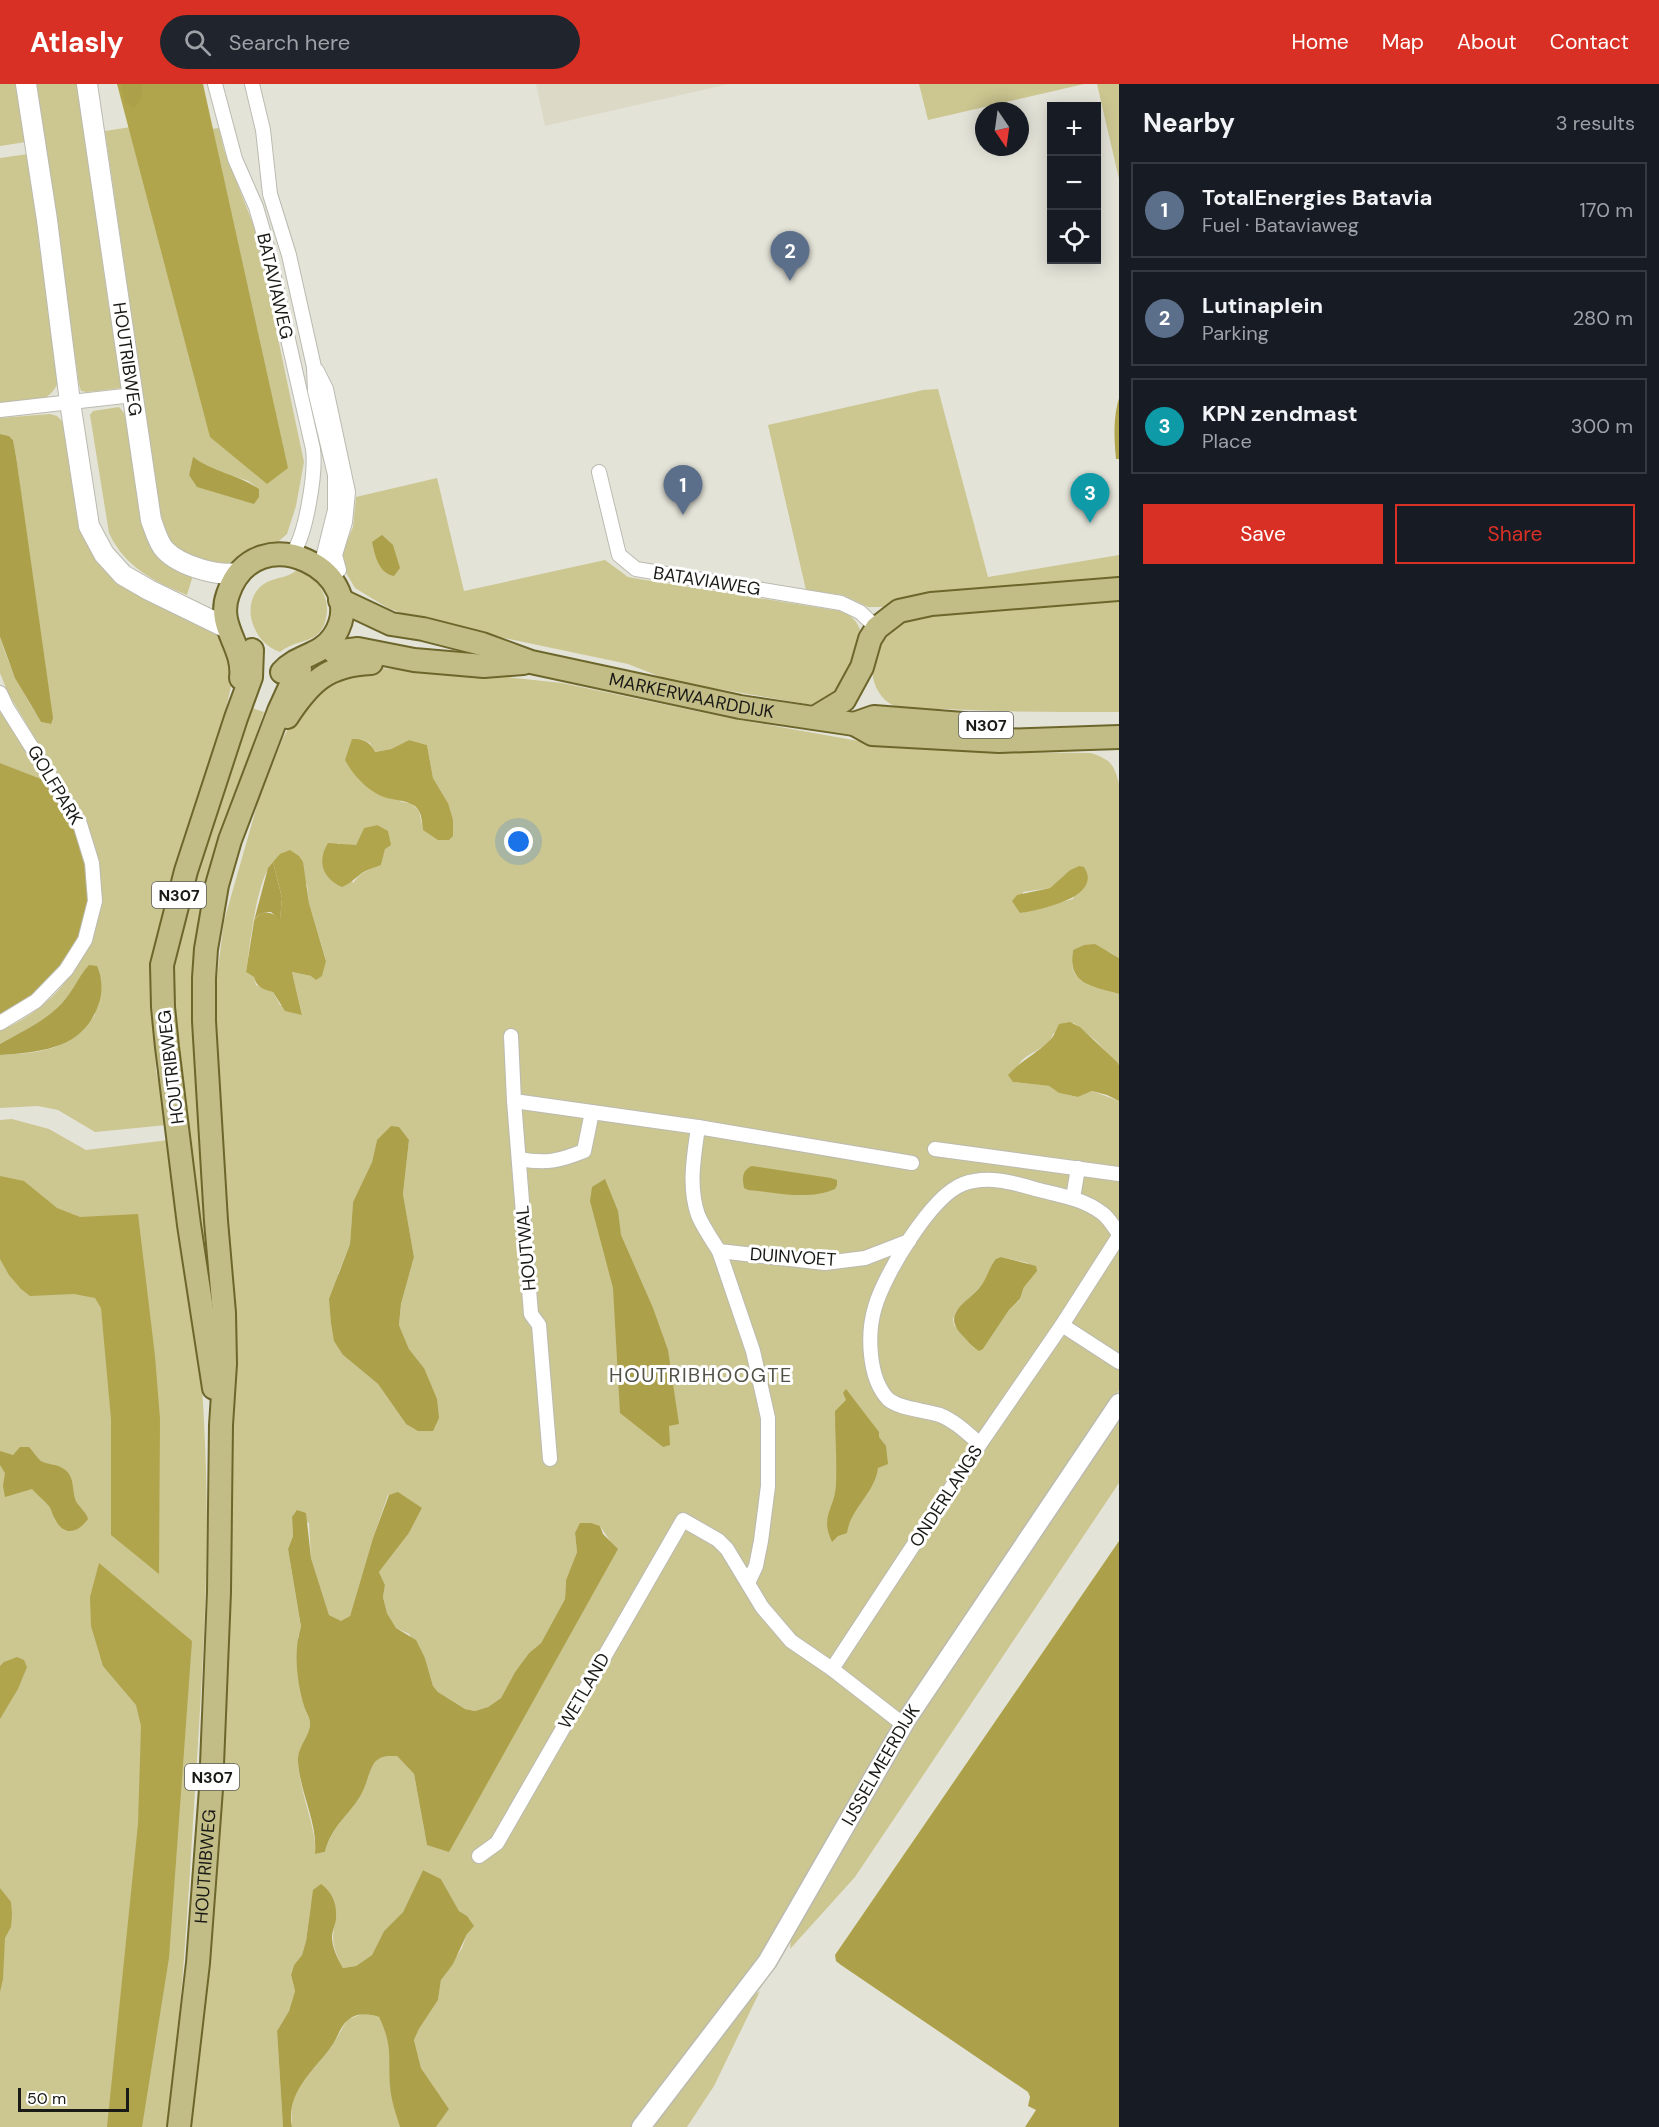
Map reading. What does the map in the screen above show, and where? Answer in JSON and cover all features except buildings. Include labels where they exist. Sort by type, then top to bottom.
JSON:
[{"type":"main road","points":[[26,84],[89,526],[104,554],[123,575],[148,590],[229,620],[243,639],[244,650],[267,662],[292,669],[296,660],[317,653],[329,643],[340,623],[348,600],[331,572],[310,561],[285,554],[261,557],[240,572],[229,591],[229,620]]},
{"type":"main road","name":"HOUTRIBWEG","points":[[87,84],[151,520],[164,550],[179,561],[221,574],[240,572]]},
{"type":"main road","points":[[229,620],[246,584],[257,574],[278,566],[285,554]]},
{"type":"main road","points":[[816,717],[844,700],[862,667],[870,639],[877,627],[899,611],[919,606],[1119,589]]},
{"type":"main road","name":"MARKERWAARDDIJK","points":[[348,600],[423,629],[482,644],[531,662],[740,707],[854,724],[872,734],[999,741],[1115,738]]},
{"type":"main road","name":"N307","points":[[292,669],[315,666],[334,652],[343,641],[349,628],[348,600]]},
{"type":"main road","name":"MARKERWAARDDIJK","points":[[334,652],[358,649],[414,660],[484,666],[531,662]]},
{"type":"main road","name":"HOUTRIBWEG","points":[[220,1425],[189,1225],[167,1047],[162,965],[186,871],[251,677],[244,650]]},
{"type":"main road","name":"N307","points":[[262,754],[304,693],[325,674],[351,664],[414,660]]},
{"type":"main road","points":[[854,724],[862,706],[866,682],[862,667]]},
{"type":"main road","name":"HOUTRIBWEG","points":[[179,2127],[198,1963],[211,1789],[219,1592],[220,1425],[225,1364],[224,1313],[204,1021],[206,949],[217,885],[230,840],[279,711],[292,669]]},
{"type":"street","name":"BATAVIAWEG","points":[[215,84],[235,159],[256,207],[313,449],[315,464],[310,493],[285,554]]},
{"type":"street","name":"BATAVIAWEG","points":[[252,84],[263,130],[272,201],[289,255],[314,367],[315,391],[335,475],[335,510],[323,558],[331,572]]},
{"type":"street","points":[[0,410],[133,395]]},
{"type":"street","name":"BATAVIAWEG","points":[[599,472],[620,555],[636,569],[842,603],[860,612],[877,627]]},
{"type":"street","name":"GOLFPARK","points":[[0,693],[7,708],[80,824],[92,863],[95,901],[85,940],[66,970],[36,1001],[0,1023]]},
{"type":"street","name":"HOUTWAL","points":[[512,1035],[514,1101],[531,1314],[539,1324],[550,1459]]},
{"type":"street","points":[[514,1101],[698,1127],[912,1163]]},
{"type":"street","points":[[519,1159],[540,1163],[564,1159],[584,1151],[592,1112]]},
{"type":"street","points":[[698,1127],[692,1167],[698,1216],[719,1251],[753,1352],[768,1418],[768,1486],[764,1519],[756,1566],[747,1583],[762,1607],[791,1641],[832,1669],[904,1725]]},
{"type":"street","points":[[935,1149],[1119,1174]]},
{"type":"street","points":[[1073,1198],[1078,1168]]},
{"type":"street","points":[[980,1444],[952,1420],[918,1408],[902,1406],[888,1399],[873,1369],[870,1328],[875,1307],[884,1283],[909,1241],[939,1201],[961,1185],[974,1181],[999,1180],[1073,1198],[1088,1204],[1104,1214],[1119,1235]]},
{"type":"street","name":"ONDERLANGS","points":[[832,1669],[980,1444],[1062,1325],[1119,1235]]},
{"type":"street","name":"DUINVOET","points":[[719,1251],[825,1263],[865,1258],[909,1241]]},
{"type":"street","points":[[1062,1325],[1119,1362]]},
{"type":"street","name":"IJSSELMEERDIJK","points":[[641,2127],[768,1962],[904,1725],[1119,1403]]},
{"type":"street","name":"WETLAND","points":[[478,1856],[497,1843],[683,1520],[723,1544],[747,1583]]},
{"type":"shaded area","points":[[0,84],[18,84],[26,142],[0,146]]},
{"type":"shaded area","points":[[36,84],[78,84],[109,309],[129,380],[122,388],[87,392],[81,391],[79,384]]},
{"type":"shaded area","points":[[117,84],[203,84],[288,468],[267,484],[210,437]]},
{"type":"shaded area","points":[[121,84],[142,84],[142,98],[134,108],[125,102]]},
{"type":"shaded area","points":[[536,84],[729,84],[545,126]]},
{"type":"shaded area","points":[[919,84],[1084,84],[1006,102],[975,102],[975,109],[928,120]]},
{"type":"shaded area","points":[[1097,84],[1119,84],[1119,179]]},
{"type":"shaded area","points":[[137,126],[140,138],[219,128],[224,150],[255,229],[304,462],[296,506],[287,534],[272,547],[243,562],[225,565],[200,562],[171,545],[165,534],[105,131]],"holes":[[[193,458],[207,467],[248,481],[259,489],[259,497],[189,475]]]},
{"type":"shaded area","points":[[28,154],[60,377],[51,394],[44,398],[28,403],[0,405],[0,158]]},
{"type":"shaded area","points":[[938,389],[988,577],[1119,555],[1119,578],[916,596],[886,607],[868,607],[843,595],[806,590],[768,425],[923,390]]},
{"type":"shaded area","points":[[1119,398],[1119,459],[1116,459],[1114,428]]},
{"type":"shaded area","points":[[119,407],[125,414],[141,514],[150,548],[165,564],[194,572],[187,595],[141,572],[123,555],[109,533],[90,415],[93,411]]},
{"type":"shaded area","points":[[50,414],[57,416],[67,426],[95,553],[224,637],[235,668],[224,718],[189,822],[169,889],[158,938],[154,1015],[156,1070],[167,1125],[95,1132],[58,1110],[38,1106],[0,1108],[0,1055],[29,1053],[53,1048],[74,1036],[95,1015],[89,966],[57,1008],[37,1023],[0,1044],[0,1031],[40,1007],[65,982],[79,957],[100,905],[99,867],[89,833],[72,800],[8,693],[0,673],[0,637],[12,670],[29,702],[41,722],[51,724],[16,456],[13,440],[9,436],[0,434],[0,418]]},
{"type":"shaded area","points":[[0,434],[9,436],[13,440],[16,456],[53,718],[51,724],[41,722],[15,678],[0,637]]},
{"type":"shaded area","points":[[193,457],[251,484],[259,489],[259,497],[254,504],[197,487],[189,475]]},
{"type":"shaded area","points":[[437,478],[464,591],[605,560],[628,577],[840,611],[855,621],[863,637],[844,686],[824,704],[806,704],[671,681],[628,664],[424,621],[388,608],[355,588],[345,571],[341,556],[353,527],[356,497]]},
{"type":"shaded area","points":[[382,535],[393,545],[400,568],[394,576],[384,571],[374,552],[372,542]]},
{"type":"shaded area","points":[[297,570],[310,576],[320,586],[326,603],[326,618],[323,627],[314,637],[280,652],[261,639],[256,631],[251,614],[252,602],[261,586]]},
{"type":"shaded area","points":[[1119,597],[1119,712],[908,708],[889,703],[880,695],[875,684],[872,661],[875,649],[888,629],[903,620],[920,615]]},
{"type":"shaded area","points":[[377,668],[479,674],[562,683],[729,718],[898,748],[982,752],[1091,753],[1111,764],[1119,784],[1119,958],[1103,949],[1085,947],[1073,950],[1072,962],[1073,971],[1083,982],[1119,994],[1119,1065],[1095,1040],[1074,1023],[1053,1034],[1047,1044],[1024,1059],[1018,1067],[1013,1082],[1049,1086],[1059,1093],[1078,1097],[1092,1091],[1119,1101],[1119,1390],[1000,1571],[734,1996],[635,2127],[436,2127],[449,2109],[421,2068],[414,2040],[438,2000],[441,1980],[462,1948],[467,1934],[467,1916],[459,1911],[441,1879],[423,1870],[403,1912],[384,1931],[372,1955],[356,1966],[343,1968],[337,1954],[333,1937],[336,1916],[311,1905],[302,1955],[294,1965],[291,1975],[295,1991],[289,2011],[277,2031],[283,2127],[185,2127],[196,2043],[220,1121],[215,993],[224,921],[258,802],[283,738],[300,707],[325,681]],"holes":[[[361,739],[370,743],[374,752],[391,749],[409,740],[427,745],[433,778],[448,803],[423,830],[419,811],[411,803],[401,802]],[[377,825],[385,848],[381,865],[366,871],[353,883],[337,843],[356,845],[364,828]],[[273,862],[307,884],[309,903],[326,960],[311,976],[292,972],[302,1014],[280,1005],[273,992],[256,985],[254,977],[246,972],[262,883]],[[1079,866],[1073,899],[1021,913],[1023,892],[1050,888],[1070,870]],[[377,1140],[409,1140],[403,1194],[414,1257],[401,1304],[399,1325],[409,1349],[424,1368],[406,1424],[378,1384],[343,1355],[338,1274],[350,1244],[353,1202],[372,1162]],[[1001,1257],[1028,1263],[1020,1300],[1009,1310],[983,1349],[974,1348],[954,1325],[953,1319],[956,1311],[982,1285]],[[388,1495],[422,1508],[409,1533],[379,1572],[385,1585],[383,1597],[387,1613],[396,1628],[409,1634],[425,1658],[433,1686],[438,1692],[465,1709],[475,1711],[488,1707],[501,1698],[515,1672],[529,1653],[541,1643],[565,1599],[566,1580],[577,1552],[575,1533],[600,1526],[610,1541],[427,1845],[414,1774],[397,1756],[388,1756],[375,1762],[362,1793],[336,1828],[325,1852],[316,1854],[298,1763],[299,1752],[310,1723],[301,1689],[298,1636],[301,1628],[288,1549],[293,1536],[292,1517],[309,1523],[311,1558],[329,1615],[341,1622],[350,1616]]]},
{"type":"shaded area","points":[[0,702],[49,782],[0,763]]},
{"type":"shaded area","points":[[249,707],[264,712],[212,865],[218,1386],[182,1132],[172,982],[176,940]]},
{"type":"shaded area","points":[[352,739],[366,741],[375,752],[391,749],[409,740],[427,745],[433,778],[448,803],[453,820],[453,836],[449,840],[438,840],[423,830],[420,813],[412,804],[381,796],[360,781],[345,760]]},
{"type":"shaded area","points":[[0,763],[49,782],[80,836],[87,859],[88,903],[83,926],[62,966],[29,1000],[0,1018]]},
{"type":"shaded area","points":[[377,825],[388,831],[391,845],[385,849],[381,865],[364,872],[342,887],[335,883],[323,868],[323,856],[328,843],[356,845],[364,828]]},
{"type":"shaded area","points":[[290,850],[303,862],[309,903],[326,961],[322,976],[316,980],[311,976],[292,972],[302,1015],[285,1011],[273,992],[261,988],[254,977],[246,972],[254,921],[260,914],[266,912],[280,919],[282,898],[273,862],[280,854]]},
{"type":"shaded area","points":[[273,862],[282,898],[280,920],[268,912],[261,914],[254,921],[268,868]]},
{"type":"shaded area","points":[[1079,866],[1084,867],[1088,877],[1085,886],[1078,894],[1067,900],[1020,913],[1012,901],[1017,895],[1050,888],[1070,870]]},
{"type":"shaded area","points":[[1095,944],[1119,958],[1119,994],[1091,986],[1078,977],[1074,971],[1073,950],[1084,945]]},
{"type":"shaded area","points":[[89,965],[97,966],[99,970],[101,994],[92,1018],[83,1030],[60,1045],[31,1052],[0,1055],[0,1044],[37,1023],[57,1008]]},
{"type":"shaded area","points":[[1070,1022],[1080,1027],[1119,1065],[1119,1101],[1092,1091],[1078,1097],[1059,1093],[1049,1086],[1013,1082],[1008,1075],[1051,1039],[1059,1024]]},
{"type":"shaded area","points":[[12,1119],[49,1129],[86,1150],[169,1140],[191,1281],[202,1386],[206,1468],[205,1606],[181,2001],[167,2127],[0,2127],[0,1120]]},
{"type":"shaded area","points":[[391,1126],[399,1127],[409,1140],[403,1194],[414,1257],[401,1304],[399,1325],[409,1349],[424,1368],[437,1399],[439,1418],[433,1431],[418,1431],[406,1424],[378,1384],[343,1355],[334,1341],[331,1323],[329,1299],[350,1244],[353,1202],[372,1162],[377,1140]]},
{"type":"shaded area","points":[[752,1166],[831,1178],[837,1180],[837,1185],[835,1189],[824,1193],[803,1195],[748,1190],[744,1188],[744,1175],[746,1170]]},
{"type":"shaded area","points":[[0,1176],[24,1181],[57,1208],[80,1217],[138,1214],[160,1419],[159,1574],[111,1535],[111,1419],[101,1308],[95,1298],[74,1294],[30,1296],[9,1275],[0,1259]]},
{"type":"shaded area","points":[[605,1179],[618,1211],[621,1235],[653,1308],[668,1350],[679,1424],[669,1426],[670,1445],[663,1447],[620,1413],[613,1288],[590,1201],[592,1187]]},
{"type":"shaded area","points":[[1001,1257],[1036,1266],[1037,1271],[1024,1287],[1020,1299],[1009,1310],[983,1349],[979,1351],[956,1327],[955,1314],[982,1284],[996,1259]]},
{"type":"shaded area","points":[[846,1389],[879,1432],[879,1437],[886,1446],[888,1464],[878,1468],[872,1485],[849,1524],[847,1533],[838,1536],[832,1542],[827,1525],[836,1483],[835,1411],[846,1400],[843,1393]]},
{"type":"shaded area","points":[[1119,1414],[1119,1483],[855,1877],[790,1949],[791,1940],[911,1724]]},
{"type":"shaded area","points":[[20,1447],[29,1447],[41,1461],[59,1466],[68,1472],[77,1503],[88,1519],[76,1530],[63,1529],[49,1506],[32,1489],[5,1497],[3,1486],[5,1473],[0,1465],[0,1451],[13,1455]]},
{"type":"shaded area","points":[[398,1492],[422,1508],[409,1533],[379,1572],[385,1585],[383,1597],[387,1613],[396,1628],[416,1640],[425,1658],[433,1686],[438,1692],[465,1709],[475,1711],[488,1707],[501,1698],[515,1672],[529,1653],[541,1643],[565,1599],[566,1580],[577,1552],[575,1533],[580,1523],[600,1526],[603,1534],[618,1549],[449,1852],[427,1845],[414,1774],[397,1756],[391,1756],[383,1757],[375,1762],[362,1793],[336,1828],[325,1852],[315,1854],[314,1831],[298,1762],[299,1751],[310,1723],[302,1697],[297,1666],[297,1646],[301,1627],[288,1549],[293,1536],[292,1517],[297,1510],[306,1513],[311,1558],[329,1615],[341,1621],[350,1616],[373,1538],[389,1495]]},
{"type":"shaded area","points":[[1119,1541],[1119,2127],[1025,2127],[1036,2110],[1028,2106],[1030,2097],[1028,2092],[841,1965],[836,1961],[835,1955]]},
{"type":"shaded area","points":[[99,1563],[192,1641],[169,1958],[142,2127],[107,2127],[138,1824],[141,1726],[136,1705],[103,1666],[91,1626],[90,1597]]},
{"type":"shaded area","points":[[17,1657],[24,1660],[27,1667],[18,1689],[0,1719],[0,1666]]},
{"type":"shaded area","points":[[423,1870],[441,1879],[459,1911],[467,1916],[474,1926],[467,1934],[453,1964],[441,1980],[438,2000],[414,2040],[421,2068],[449,2109],[436,2127],[400,2127],[391,2096],[389,2051],[383,2027],[379,2017],[359,2015],[346,2022],[331,2047],[302,2084],[293,2104],[292,2127],[283,2127],[277,2031],[289,2011],[295,1991],[291,1975],[294,1965],[302,1955],[306,1941],[313,1890],[321,1884],[331,1894],[336,1913],[332,1937],[334,1949],[343,1968],[356,1966],[372,1955],[384,1931],[403,1912]]},
{"type":"shaded area","points":[[0,1888],[11,1902],[12,1914],[11,1927],[5,1938],[0,1992]]},
{"type":"shaded area","points":[[760,1991],[714,2086],[687,2127],[650,2127],[710,2047],[753,1996]]},
{"type":"shaded area","points":[[364,2013],[379,2017],[388,2035],[390,2086],[400,2127],[292,2127],[291,2105],[298,2088],[332,2046],[347,2020]]},
{"type":"place","name":"Lutinaplein","points":[[790,281]]},
{"type":"place","name":"TotalEnergies Batavia","points":[[683,515]]},
{"type":"place","name":"KPN zendmast","points":[[1090,523]]},
{"type":"district","name":"HOUTRIBHOOGTE","points":[[701,1375]]}]
